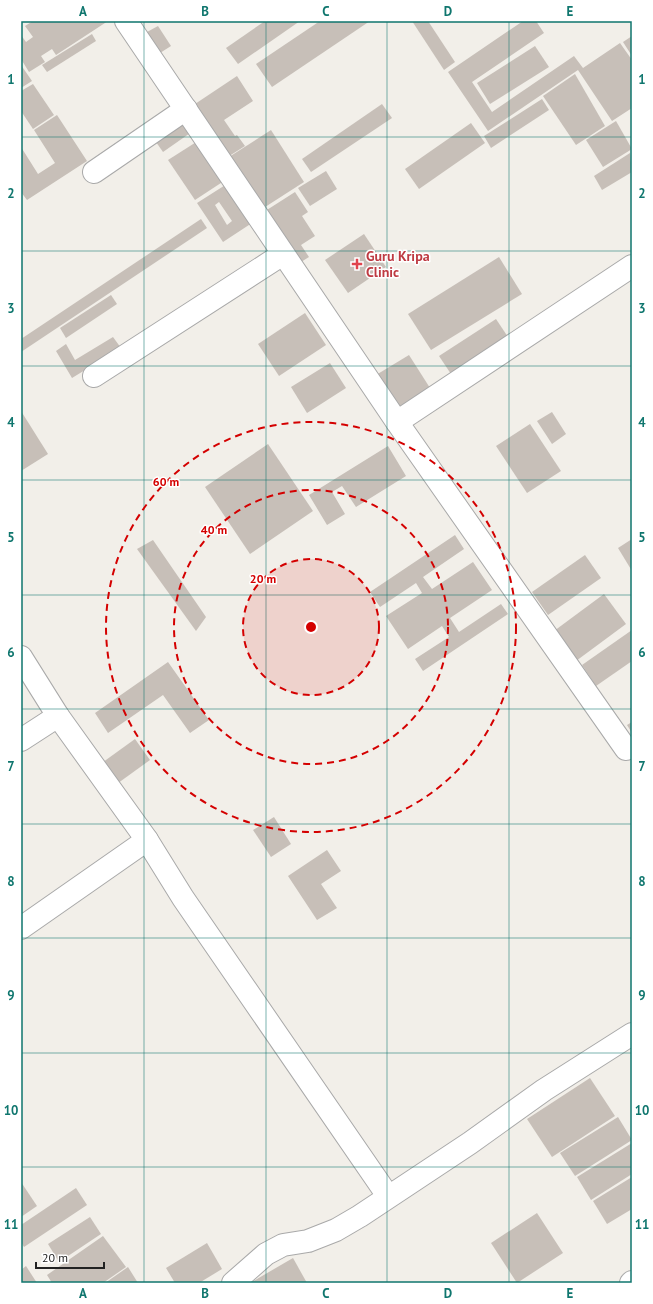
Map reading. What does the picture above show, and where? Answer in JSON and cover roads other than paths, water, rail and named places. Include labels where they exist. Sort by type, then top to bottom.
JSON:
[{"type":"street","points":[[126,21],[397,422],[626,749]]},
{"type":"street","points":[[94,172],[186,109]]},
{"type":"street","points":[[94,376],[283,254]]},
{"type":"street","points":[[397,422],[632,266]]},
{"type":"street","points":[[21,657],[58,716],[147,840],[183,898],[388,1196]]},
{"type":"street","points":[[21,740],[58,716]]},
{"type":"street","points":[[21,928],[147,840]]},
{"type":"street","points":[[233,1283],[266,1254],[283,1245],[308,1241],[336,1230],[360,1216],[470,1143],[544,1090],[632,1034]]},
{"type":"place","name":"Guru Kripa Clinic","points":[[357,264]]}]
